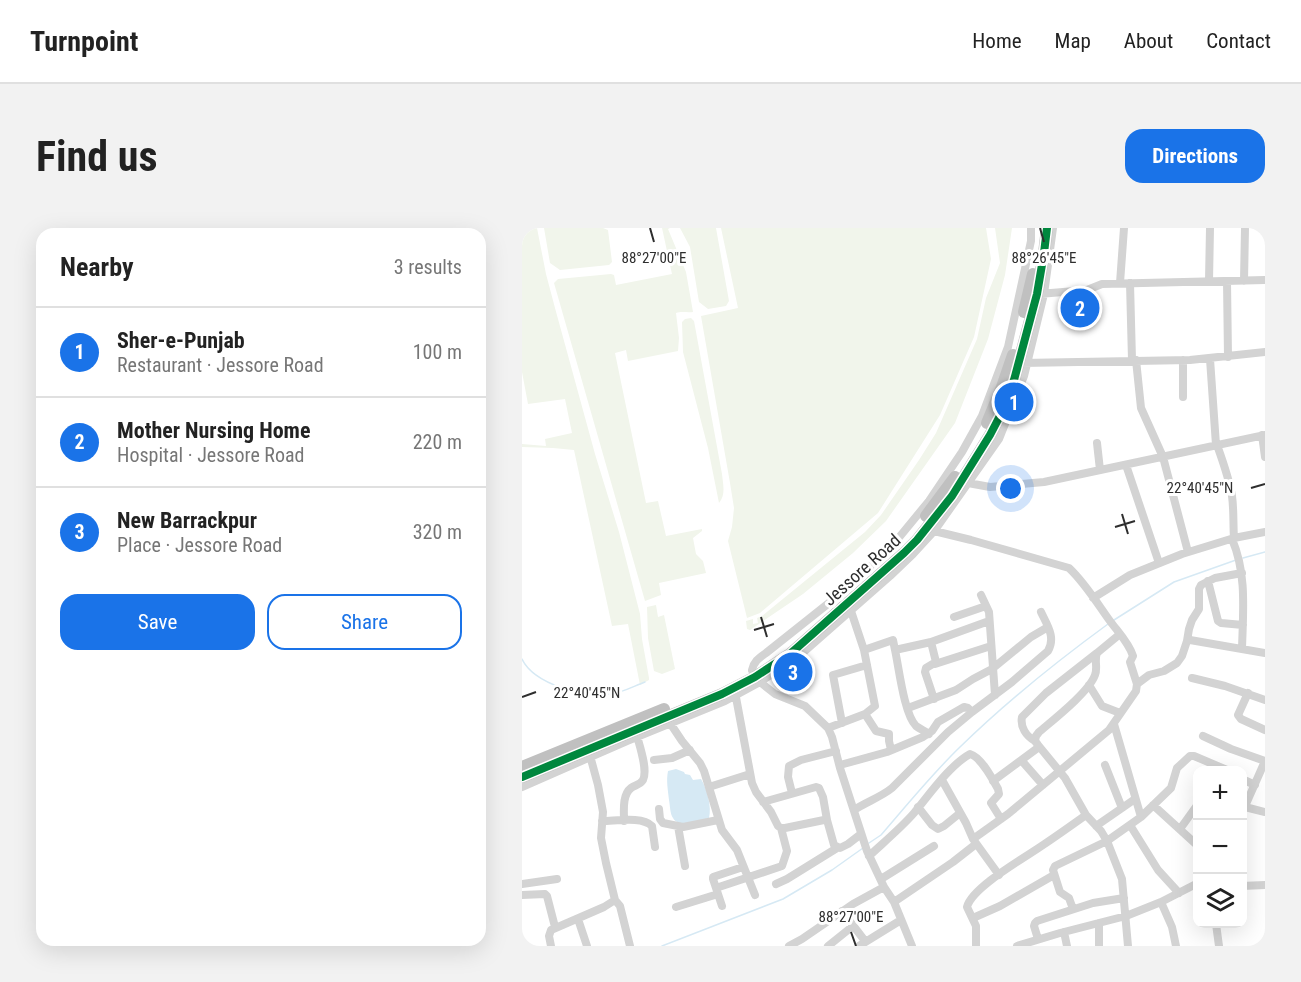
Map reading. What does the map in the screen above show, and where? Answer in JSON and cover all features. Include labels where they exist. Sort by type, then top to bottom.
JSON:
[{"type":"highway","points":[[522,767],[589,750],[752,670],[786,647],[895,552],[959,477],[993,412],[1024,314],[1039,228]]},
{"type":"highway","name":"Jessore Road","points":[[522,777],[735,692],[790,654],[930,530],[952,496],[959,477],[990,435],[1023,363],[1041,294],[1047,228]]},
{"type":"street","points":[[1031,228],[1019,297],[1004,357],[982,417],[962,452],[959,477],[990,487],[1044,482],[1263,435],[1265,457]]},
{"type":"street","points":[[1053,228],[1041,294],[1087,290],[1101,284],[1265,280]]},
{"type":"street","points":[[1120,283],[1124,228]]},
{"type":"street","points":[[1209,282],[1210,228]]},
{"type":"street","points":[[1244,281],[1245,228]]},
{"type":"street","points":[[1227,281],[1228,357]]},
{"type":"street","points":[[1130,283],[1134,360],[1141,408],[1163,457],[1188,552]]},
{"type":"street","points":[[1023,363],[1210,359],[1265,352]]},
{"type":"street","points":[[1210,359],[1217,445],[1230,486],[1233,507],[1233,539],[1242,573],[1242,649]]},
{"type":"street","points":[[1183,360],[1183,397]]},
{"type":"street","points":[[1097,443],[1100,470]]},
{"type":"street","points":[[1126,465],[1159,563]]},
{"type":"street","points":[[676,907],[784,865],[787,851],[781,828],[756,792],[750,774],[735,692],[760,682],[798,657],[890,576],[930,530],[1069,568],[1079,578],[1133,654],[1130,662],[1137,684],[1136,691],[1109,730],[1001,819],[953,862],[894,902]]},
{"type":"street","points":[[1093,598],[1130,575],[1159,563],[1188,552],[1265,532]]},
{"type":"street","points":[[1137,684],[1149,675],[1164,671],[1178,663],[1188,641],[1192,620],[1198,609],[1199,589],[1202,585],[1215,578],[1242,573]]},
{"type":"street","points":[[1208,581],[1218,621],[1243,625]]},
{"type":"street","points":[[981,595],[989,612],[994,695]]},
{"type":"street","points":[[954,616],[986,606]]},
{"type":"street","points":[[828,728],[865,714],[873,709],[875,704],[864,650],[851,611]]},
{"type":"street","points":[[854,810],[892,788],[948,732],[1048,651],[1052,641],[1051,634],[1041,612]]},
{"type":"street","points":[[896,650],[931,642],[989,621]]},
{"type":"street","points":[[908,708],[956,690],[992,669],[1031,637],[1048,627]]},
{"type":"street","points":[[1117,630],[1097,652],[1046,693],[1021,720],[1028,737],[1060,771],[1086,814],[1107,841],[1122,879],[1128,946]]},
{"type":"street","points":[[864,650],[893,640],[908,708],[916,725],[929,734]]},
{"type":"street","points":[[1188,641],[1194,640],[1265,653]]},
{"type":"street","points":[[931,642],[936,659],[935,664]]},
{"type":"street","points":[[934,699],[925,670],[935,664],[991,646]]},
{"type":"street","points":[[993,781],[1022,761],[1037,744],[1036,736],[1039,732],[1089,685],[1096,673],[1095,656],[1097,652]]},
{"type":"street","points":[[842,723],[833,675],[867,665]]},
{"type":"street","points":[[1192,678],[1225,686],[1265,700]]},
{"type":"street","points":[[760,682],[775,694],[805,706],[828,728],[868,853],[894,902],[912,946]]},
{"type":"street","points":[[1089,685],[1102,706],[1120,713]]},
{"type":"street","points":[[1248,693],[1238,715],[1265,730]]},
{"type":"street","points":[[840,765],[891,750],[929,734],[938,722],[966,707],[972,712]]},
{"type":"street","points":[[865,714],[876,731],[889,734],[891,750]]},
{"type":"street","points":[[522,788],[589,750],[637,736],[669,720],[700,763],[722,830],[736,850],[755,895]]},
{"type":"street","points":[[1114,724],[1141,817]]},
{"type":"street","points":[[624,821],[627,792],[630,788],[640,784],[644,778],[644,765],[637,736]]},
{"type":"street","points":[[1203,736],[1264,764],[1247,803]]},
{"type":"street","points":[[589,750],[603,812],[603,849],[615,900],[620,906],[630,946]]},
{"type":"street","points":[[654,760],[672,758],[690,750]]},
{"type":"street","points":[[792,793],[788,777],[789,766],[801,760],[836,751]]},
{"type":"street","points":[[868,853],[895,832],[942,780],[970,754],[974,754],[978,759],[999,792],[991,803],[1001,819]]},
{"type":"street","points":[[1073,909],[1069,898],[1060,892],[1054,875],[1054,867],[1107,841],[1141,817],[1171,788],[1177,768],[1190,756],[1216,766]]},
{"type":"street","points":[[1022,761],[1043,785]]},
{"type":"street","points":[[1105,765],[1122,808]]},
{"type":"street","points":[[709,787],[750,774]]},
{"type":"street","points":[[942,780],[975,842],[999,875]]},
{"type":"street","points":[[1247,781],[1255,785]]},
{"type":"street","points":[[763,802],[819,788],[834,846],[837,848]]},
{"type":"street","points":[[1096,826],[1135,799]]},
{"type":"street","points":[[1153,805],[1193,842]]},
{"type":"street","points":[[918,807],[934,828],[938,829],[960,813]]},
{"type":"street","points":[[659,809],[661,821],[678,826],[687,827],[718,820]]},
{"type":"street","points":[[1247,810],[1265,812]]},
{"type":"street","points":[[1180,829],[1193,811]]},
{"type":"street","points":[[976,946],[976,926],[967,904],[979,890],[1086,814]]},
{"type":"street","points":[[781,828],[827,820]]},
{"type":"street","points":[[602,821],[644,821],[651,824],[655,847]]},
{"type":"street","points":[[1130,825],[1158,870],[1179,893]]},
{"type":"street","points":[[678,826],[685,866]]},
{"type":"street","points":[[776,884],[862,836]]},
{"type":"street","points":[[789,946],[934,846]]},
{"type":"street","points":[[722,906],[714,877],[742,867]]},
{"type":"street","points":[[973,918],[1000,906],[1054,875]]},
{"type":"street","points":[[522,884],[557,879]]},
{"type":"street","points":[[1017,946],[1126,916],[1161,902],[1193,885]]},
{"type":"street","points":[[1247,886],[1265,885]]},
{"type":"street","points":[[522,894],[548,896],[555,927]]},
{"type":"street","points":[[1038,939],[1035,923],[1093,903],[1124,898]]},
{"type":"street","points":[[551,946],[549,933],[555,927],[578,919],[615,900]]},
{"type":"street","points":[[1161,902],[1172,927],[1176,946]]},
{"type":"street","points":[[842,911],[862,944],[901,920]]},
{"type":"street","points":[[578,919],[587,946]]},
{"type":"street","points":[[1099,923],[1099,946]]},
{"type":"street","points":[[828,946],[853,926]]},
{"type":"street","points":[[1217,928],[1219,946]]},
{"type":"street","points":[[1064,932],[1067,946]]},
{"type":"shaded area","points":[[522,228],[537,228],[555,308],[619,532],[640,614],[649,678],[640,685],[628,624],[612,626],[574,450],[522,447],[522,444],[546,446],[545,439],[572,433],[565,399],[528,404],[522,372]]},
{"type":"shaded area","points":[[544,228],[603,228],[608,230],[612,262],[609,265],[560,270],[550,263]]},
{"type":"shaded area","points":[[662,228],[670,228],[668,229],[686,272],[693,312],[676,313],[678,351],[628,361],[626,350],[615,353],[646,503],[658,501],[666,536],[702,529],[693,538],[696,554],[703,561],[706,573],[659,583],[661,595],[645,601],[554,283],[558,279],[611,274],[614,275],[616,285],[672,274]]},
{"type":"shaded area","points":[[680,228],[716,228],[729,301],[726,306],[708,309],[699,302],[690,247]]},
{"type":"shaded area","points":[[721,228],[986,228],[991,259],[974,337],[940,415],[878,513],[760,613],[747,618],[728,541],[734,508],[701,316],[738,308]]},
{"type":"shaded area","points":[[995,228],[1012,228],[1005,275],[988,339],[955,423],[886,521],[853,553],[803,594],[750,630],[747,629],[746,621],[753,619],[753,624],[758,623],[757,618],[865,532],[881,515],[936,433],[977,339],[986,298],[1000,263]]},
{"type":"shaded area","points":[[691,318],[694,321],[722,474],[723,493],[719,503],[708,448],[683,352],[682,322]]},
{"type":"shaded area","points":[[656,605],[658,617],[664,615],[675,669],[662,674],[654,671],[648,638],[647,607]]},
{"type":"water","points":[[676,769],[690,775],[693,780],[701,779],[708,798],[709,818],[685,824],[673,818],[667,778],[668,771]]},
{"type":"waterway","points":[[1243,558],[1265,552]]},
{"type":"waterway","points":[[1114,620],[1174,582],[1236,560]]},
{"type":"waterway","points":[[869,843],[881,835],[977,730],[1069,653],[1108,624]]},
{"type":"waterway","points":[[522,659],[537,676],[548,682],[587,694],[614,693],[645,682]]},
{"type":"waterway","points":[[662,946],[783,899],[832,870],[863,848]]},
{"type":"cycle path","points":[[522,777],[722,694],[755,677],[790,654],[917,540],[952,496],[1002,412],[1014,380],[1037,294],[1047,228]]},
{"type":"place","name":"Mother Nursing Home","points":[[1080,308]]},
{"type":"place","name":"Sher-e-Punjab","points":[[1014,402]]},
{"type":"place","name":"New Barrackpur","points":[[793,672]]}]
